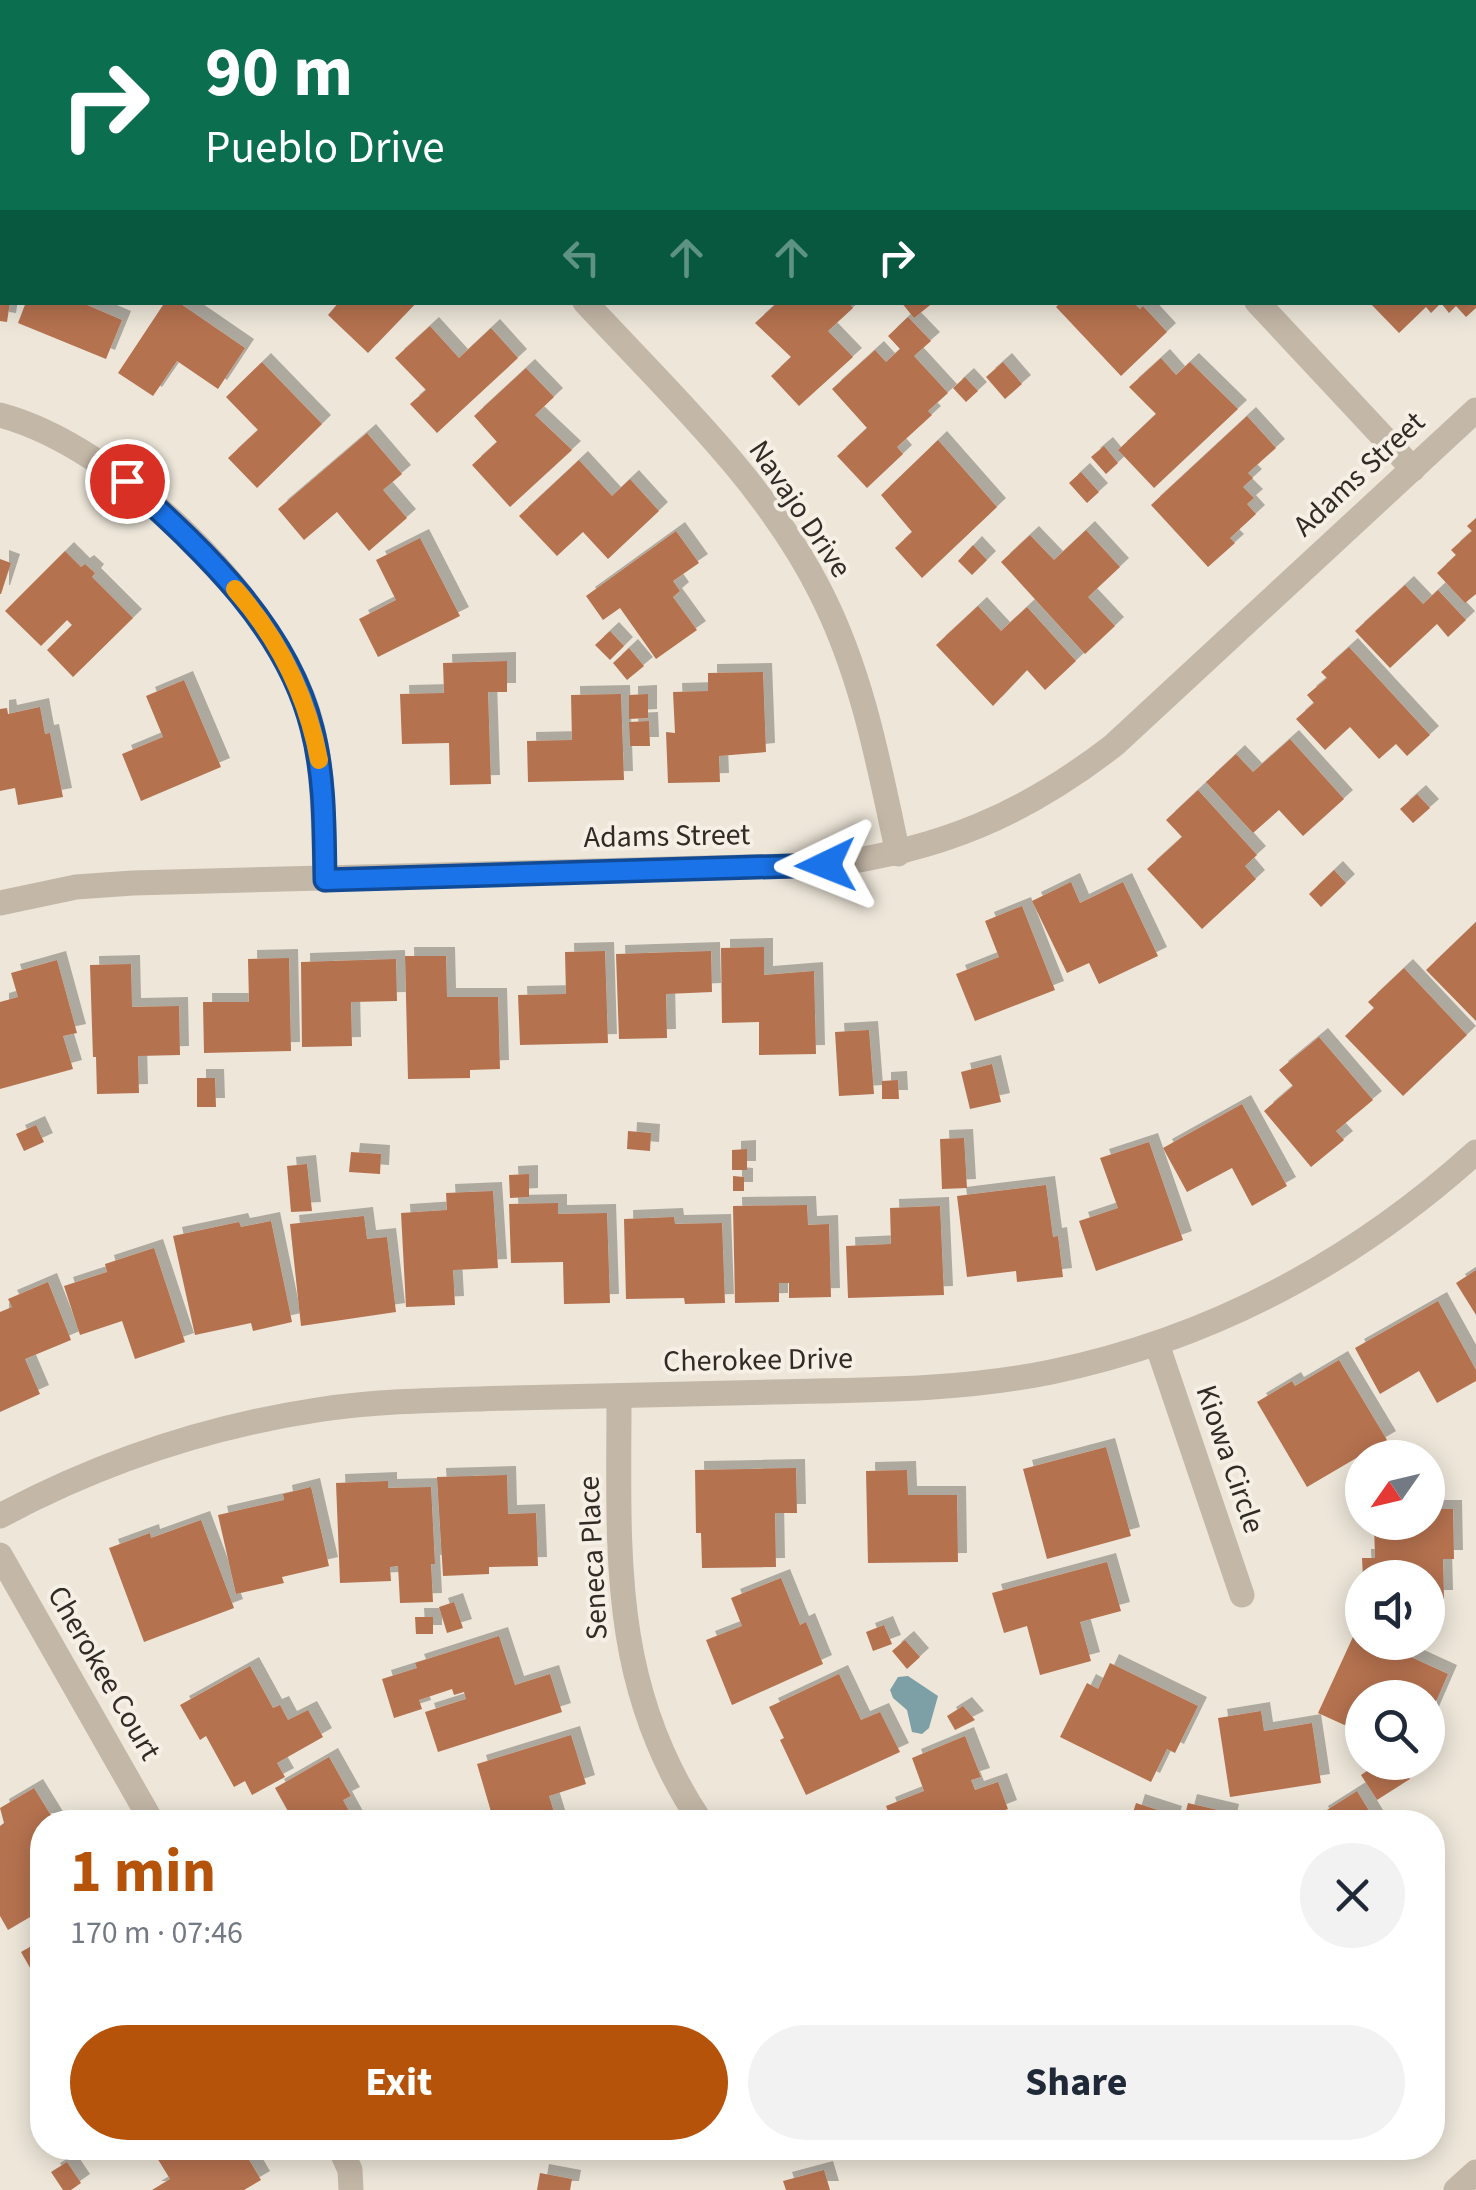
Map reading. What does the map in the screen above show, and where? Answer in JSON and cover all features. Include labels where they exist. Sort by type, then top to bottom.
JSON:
[{"type":"street","name":"Navajo Drive","points":[[587,305],[739,471],[821,592],[858,685],[898,854]]},
{"type":"street","points":[[1260,305],[1413,469]]},
{"type":"street","name":"Adams Street","points":[[0,902],[114,884],[826,865],[898,854],[980,828],[1050,792],[1082,770],[1160,703],[1476,410]]},
{"type":"street","points":[[0,415],[55,436],[127,481],[209,560],[262,622],[294,677],[313,729],[322,799],[325,880]]},
{"type":"street","name":"Cherokee Drive","points":[[0,1516],[98,1469],[144,1452],[318,1410],[450,1400],[937,1388],[1048,1372],[1157,1344],[1249,1306],[1327,1266],[1395,1220],[1476,1152]]},
{"type":"street","name":"Kiowa Circle","points":[[1157,1344],[1242,1595]]},
{"type":"street","name":"Seneca Place","points":[[619,1396],[619,1546],[629,1646],[656,1736],[695,1810]]},
{"type":"street","name":"Cherokee Court","points":[[0,1555],[145,1810]]},
{"type":"street","points":[[345,2160],[351,2190]]},
{"type":"street","points":[[1456,2190],[1476,2172]]},
{"type":"water","points":[[908,1676],[938,1696],[929,1728],[922,1734],[912,1732],[907,1710],[890,1690],[898,1677]]},
{"type":"building","points":[[0,305],[10,305],[7,322],[0,321]]},
{"type":"building","points":[[25,305],[87,305],[122,320],[106,359],[18,323]]},
{"type":"building","points":[[163,305],[182,305],[245,348],[218,389],[177,361],[153,396],[118,373]]},
{"type":"building","points":[[336,305],[414,305],[368,353],[328,315]]},
{"type":"building","points":[[775,305],[850,305],[853,308],[828,331],[853,357],[799,406],[771,376],[791,357],[755,323]]},
{"type":"building","points":[[903,305],[930,305],[914,318]]},
{"type":"building","points":[[1372,305],[1439,305],[1431,313],[1426,307],[1399,333]]},
{"type":"building","points":[[1443,305],[1476,305],[1466,317],[1456,306],[1449,313]]},
{"type":"building","points":[[1143,306],[1167,332],[1121,376],[1056,307]]},
{"type":"building","points":[[908,317],[931,341],[914,356],[948,393],[928,411],[932,415],[897,447],[903,454],[867,488],[837,456],[867,428],[832,389],[875,350],[886,362],[900,349],[888,336]]},
{"type":"building","points":[[430,326],[459,358],[491,328],[518,358],[437,433],[410,404],[426,390],[395,358]]},
{"type":"building","points":[[1161,358],[1176,375],[1190,362],[1238,409],[1154,488],[1118,450],[1156,414],[1129,387]]},
{"type":"building","points":[[262,362],[322,424],[257,488],[228,458],[258,430],[226,397]]},
{"type":"building","points":[[1003,362],[1022,384],[1005,399],[986,377]]},
{"type":"building","points":[[526,368],[554,397],[535,415],[572,450],[510,507],[472,465],[497,442],[474,416]]},
{"type":"building","points":[[965,377],[978,391],[966,402],[953,388]]},
{"type":"building","points":[[1247,416],[1276,448],[1248,473],[1253,478],[1243,487],[1254,498],[1247,504],[1256,514],[1230,538],[1235,543],[1208,567],[1151,505]]},
{"type":"building","points":[[367,433],[402,474],[383,490],[407,518],[369,551],[337,512],[304,540],[278,509]]},
{"type":"building","points":[[938,440],[997,507],[922,578],[895,548],[912,532],[881,495]]},
{"type":"building","points":[[1104,446],[1118,463],[1106,474],[1091,457]]},
{"type":"building","points":[[579,460],[612,496],[630,479],[659,511],[608,559],[583,532],[557,556],[519,516]]},
{"type":"building","points":[[1081,472],[1099,492],[1087,503],[1069,483]]},
{"type":"building","points":[[1476,518],[1476,594],[1465,603],[1437,573],[1456,555],[1451,550],[1472,531],[1467,526]]},
{"type":"building","points":[[1086,530],[1120,567],[1088,597],[1115,626],[1085,654],[1001,562],[1030,535],[1054,560]]},
{"type":"building","points":[[676,531],[699,563],[673,581],[680,591],[673,597],[697,630],[656,659],[620,608],[603,620],[586,596]]},
{"type":"building","points":[[420,538],[460,616],[378,657],[359,619],[396,600],[376,560]]},
{"type":"building","points":[[973,545],[987,560],[972,575],[958,561]]},
{"type":"building","points":[[65,551],[81,567],[85,564],[95,573],[92,577],[133,618],[73,677],[47,650],[72,625],[67,620],[41,646],[5,611]]},
{"type":"building","points":[[0,559],[11,563],[1,594],[0,594]]},
{"type":"building","points":[[1405,585],[1423,604],[1438,590],[1466,620],[1448,637],[1437,624],[1390,668],[1355,631]]},
{"type":"building","points":[[978,606],[1001,631],[1027,607],[1076,661],[1045,690],[1027,670],[993,706],[936,645]]},
{"type":"building","points":[[610,631],[624,646],[610,660],[595,645]]},
{"type":"building","points":[[1349,647],[1430,735],[1407,756],[1396,744],[1379,759],[1350,727],[1325,750],[1296,719],[1314,703],[1307,695],[1327,678],[1321,672]]},
{"type":"building","points":[[629,648],[644,666],[627,680],[613,663]]},
{"type":"building","points":[[507,661],[507,692],[488,692],[491,784],[450,785],[449,743],[402,744],[400,694],[444,693],[443,663]]},
{"type":"building","points":[[763,672],[766,752],[719,756],[720,782],[668,783],[666,732],[675,733],[673,692],[708,691],[708,673]]},
{"type":"building","points":[[184,680],[221,767],[141,801],[122,754],[163,737],[146,696]]},
{"type":"building","points":[[621,694],[624,780],[528,782],[527,741],[572,740],[571,695]]},
{"type":"building","points":[[648,694],[648,718],[629,719],[629,695]]},
{"type":"building","points":[[40,707],[45,734],[50,733],[63,797],[18,805],[15,788],[0,791],[0,709],[7,708],[8,714]]},
{"type":"building","points":[[649,721],[650,746],[630,746],[629,722]]},
{"type":"building","points":[[1290,739],[1344,799],[1303,836],[1279,810],[1253,833],[1206,782],[1236,754],[1253,772]]},
{"type":"building","points":[[1198,790],[1257,855],[1245,866],[1256,879],[1202,929],[1147,869],[1182,837],[1166,820]]},
{"type":"building","points":[[1417,794],[1430,808],[1413,823],[1400,809]]},
{"type":"building","points":[[1334,870],[1346,883],[1321,907],[1309,894]]},
{"type":"building","points":[[1071,882],[1080,903],[1123,882],[1158,956],[1099,984],[1089,963],[1067,973],[1032,901]]},
{"type":"building","points":[[1022,906],[1055,990],[975,1021],[956,974],[999,957],[985,921]]},
{"type":"building","points":[[1476,922],[1476,1021],[1426,970]]},
{"type":"building","points":[[764,947],[764,975],[814,971],[816,1054],[759,1055],[759,1022],[722,1023],[721,948]]},
{"type":"building","points":[[605,951],[608,1043],[520,1045],[518,995],[566,994],[565,952]]},
{"type":"building","points":[[711,951],[712,992],[666,994],[667,1038],[619,1039],[616,954]]},
{"type":"building","points":[[405,956],[446,956],[447,997],[498,997],[500,1069],[470,1070],[470,1078],[408,1079]]},
{"type":"building","points":[[289,958],[291,1051],[204,1053],[203,1002],[249,1002],[248,959]]},
{"type":"building","points":[[396,959],[397,1001],[351,1002],[352,1046],[302,1047],[301,962]]},
{"type":"building","points":[[57,960],[77,1033],[63,1036],[73,1069],[0,1089],[0,1002],[18,997],[11,973]]},
{"type":"building","points":[[131,964],[132,1007],[179,1006],[180,1055],[138,1056],[139,1093],[97,1094],[90,965]]},
{"type":"building","points":[[1404,968],[1467,1035],[1403,1096],[1345,1036],[1374,1008],[1368,1002]]},
{"type":"building","points":[[869,1030],[874,1094],[839,1096],[835,1032]]},
{"type":"building","points":[[1319,1037],[1373,1100],[1336,1131],[1344,1140],[1311,1167],[1264,1111],[1293,1086],[1279,1070]]},
{"type":"building","points":[[992,1064],[1001,1102],[970,1109],[961,1072]]},
{"type":"building","points":[[197,1078],[215,1078],[216,1107],[197,1107]]},
{"type":"building","points":[[898,1080],[899,1099],[882,1099],[882,1081]]},
{"type":"building","points":[[1242,1104],[1287,1186],[1252,1206],[1232,1168],[1187,1192],[1163,1148]]},
{"type":"building","points":[[36,1125],[44,1142],[24,1151],[16,1134]]},
{"type":"building","points":[[628,1131],[651,1133],[650,1151],[627,1149]]},
{"type":"building","points":[[964,1138],[967,1188],[942,1189],[940,1139]]},
{"type":"building","points":[[1149,1142],[1183,1240],[1096,1271],[1079,1221],[1118,1208],[1100,1158]]},
{"type":"building","points":[[747,1149],[747,1170],[732,1170],[732,1150]]},
{"type":"building","points":[[351,1152],[381,1154],[380,1174],[349,1172]]},
{"type":"building","points":[[307,1164],[312,1211],[291,1212],[287,1166]]},
{"type":"building","points":[[529,1174],[529,1197],[510,1198],[509,1175]]},
{"type":"building","points":[[733,1176],[744,1177],[744,1191],[733,1191]]},
{"type":"building","points":[[1046,1185],[1063,1277],[1017,1282],[1016,1271],[967,1277],[957,1196]]},
{"type":"building","points":[[493,1191],[498,1268],[453,1270],[455,1305],[406,1307],[401,1213],[447,1210],[446,1193]]},
{"type":"building","points":[[558,1203],[558,1214],[607,1213],[610,1303],[564,1304],[563,1262],[511,1263],[509,1204]]},
{"type":"building","points":[[807,1205],[808,1225],[829,1224],[831,1297],[789,1298],[789,1283],[779,1283],[779,1302],[735,1303],[733,1206]]},
{"type":"building","points":[[940,1206],[944,1295],[848,1298],[846,1246],[891,1244],[890,1208]]},
{"type":"building","points":[[364,1216],[367,1239],[387,1237],[396,1312],[301,1326],[290,1224]]},
{"type":"building","points":[[674,1217],[675,1224],[722,1223],[725,1303],[685,1304],[684,1298],[626,1299],[624,1219]]},
{"type":"building","points":[[271,1221],[292,1322],[253,1331],[251,1323],[195,1335],[173,1236],[239,1222],[241,1227]]},
{"type":"building","points":[[154,1248],[185,1342],[135,1359],[122,1321],[80,1335],[64,1286],[107,1272],[105,1264]]},
{"type":"building","points":[[1476,1270],[1476,1315],[1456,1283]]},
{"type":"building","points":[[48,1282],[71,1340],[25,1359],[40,1394],[0,1412],[0,1312],[12,1307],[8,1299]]},
{"type":"building","points":[[1438,1301],[1476,1370],[1476,1381],[1437,1403],[1419,1371],[1380,1394],[1355,1348]]},
{"type":"building","points":[[1339,1360],[1387,1440],[1345,1440],[1345,1465],[1307,1487],[1257,1402],[1292,1381],[1295,1386]]},
{"type":"building","points":[[1106,1447],[1131,1536],[1047,1559],[1023,1469]]},
{"type":"building","points":[[796,1468],[797,1513],[775,1513],[776,1567],[702,1568],[701,1533],[696,1533],[695,1470]]},
{"type":"building","points":[[907,1470],[908,1495],[957,1495],[958,1562],[868,1563],[866,1471]]},
{"type":"building","points":[[507,1475],[508,1514],[536,1513],[538,1566],[489,1567],[489,1574],[443,1576],[437,1477]]},
{"type":"building","points":[[388,1481],[388,1488],[431,1487],[433,1602],[400,1603],[398,1566],[390,1567],[391,1581],[340,1583],[336,1483]]},
{"type":"building","points":[[311,1487],[329,1566],[282,1577],[284,1583],[236,1594],[218,1515],[284,1500],[283,1494]]},
{"type":"building","points":[[1445,1509],[1453,1509],[1454,1559],[1362,1560],[1375,1558],[1374,1540],[1445,1540]]},
{"type":"building","points":[[201,1520],[234,1608],[144,1642],[109,1548]]},
{"type":"building","points":[[1107,1562],[1121,1611],[1080,1622],[1091,1661],[1040,1675],[1027,1626],[1004,1633],[992,1593]]},
{"type":"building","points":[[781,1578],[800,1625],[806,1622],[823,1664],[732,1705],[706,1640],[742,1626],[731,1598]]},
{"type":"building","points":[[454,1602],[463,1628],[447,1633],[439,1607]]},
{"type":"building","points":[[415,1617],[433,1617],[433,1634],[416,1634]]},
{"type":"building","points":[[884,1625],[892,1644],[873,1651],[866,1632]]},
{"type":"building","points":[[499,1636],[515,1685],[550,1674],[562,1712],[438,1752],[425,1712],[466,1699],[464,1692],[454,1695],[452,1689],[419,1700],[422,1709],[394,1718],[382,1679],[417,1668],[415,1663]]},
{"type":"building","points":[[905,1640],[920,1657],[907,1669],[892,1651]]},
{"type":"building","points":[[1345,1654],[1345,1660],[1417,1660],[1448,1674],[1445,1681],[1345,1680],[1345,1725],[1318,1713]]},
{"type":"building","points":[[1110,1663],[1198,1706],[1175,1753],[1167,1749],[1151,1782],[1060,1737],[1087,1683],[1098,1689]]},
{"type":"building","points":[[250,1666],[273,1708],[280,1705],[288,1720],[308,1710],[323,1737],[277,1763],[285,1777],[252,1795],[245,1781],[234,1787],[206,1736],[200,1740],[180,1705]]},
{"type":"building","points":[[839,1674],[861,1720],[880,1712],[900,1752],[806,1795],[769,1707]]},
{"type":"building","points":[[963,1706],[975,1720],[955,1730],[947,1716]]},
{"type":"building","points":[[1261,1711],[1264,1731],[1312,1723],[1321,1783],[1230,1797],[1218,1718]]},
{"type":"building","points":[[571,1735],[586,1784],[549,1796],[553,1810],[491,1810],[477,1764]]},
{"type":"building","points":[[965,1736],[981,1777],[971,1780],[975,1790],[998,1782],[1008,1809],[888,1810],[886,1806],[924,1791],[912,1758]]},
{"type":"building","points":[[329,1757],[351,1796],[343,1800],[348,1810],[287,1810],[275,1788]]},
{"type":"building","points":[[1364,1780],[1408,1780],[1377,1800]]},
{"type":"building","points":[[34,1788],[48,1810],[30,1810],[30,1917],[8,1930],[0,1916],[0,1826],[4,1823],[0,1808]]},
{"type":"building","points":[[1357,1791],[1369,1810],[1327,1810]]},
{"type":"building","points":[[1136,1803],[1158,1810],[1134,1810]]},
{"type":"building","points":[[1188,1803],[1217,1810],[1186,1810]]},
{"type":"building","points":[[30,1947],[30,1968],[21,1952]]},
{"type":"building","points":[[158,2160],[249,2160],[261,2180],[244,2190],[152,2190],[170,2179]]},
{"type":"building","points":[[67,2162],[81,2183],[63,2190],[51,2172]]},
{"type":"building","points":[[824,2170],[830,2190],[786,2190],[783,2181]]},
{"type":"building","points":[[540,2173],[572,2179],[570,2190],[537,2190]]},
{"type":"slow traffic","points":[[235,589],[262,622],[294,677],[306,705],[319,760]]},
{"type":"route","points":[[127,481],[239,594],[262,622],[294,677],[306,705],[319,762],[325,880],[826,865]]}]
